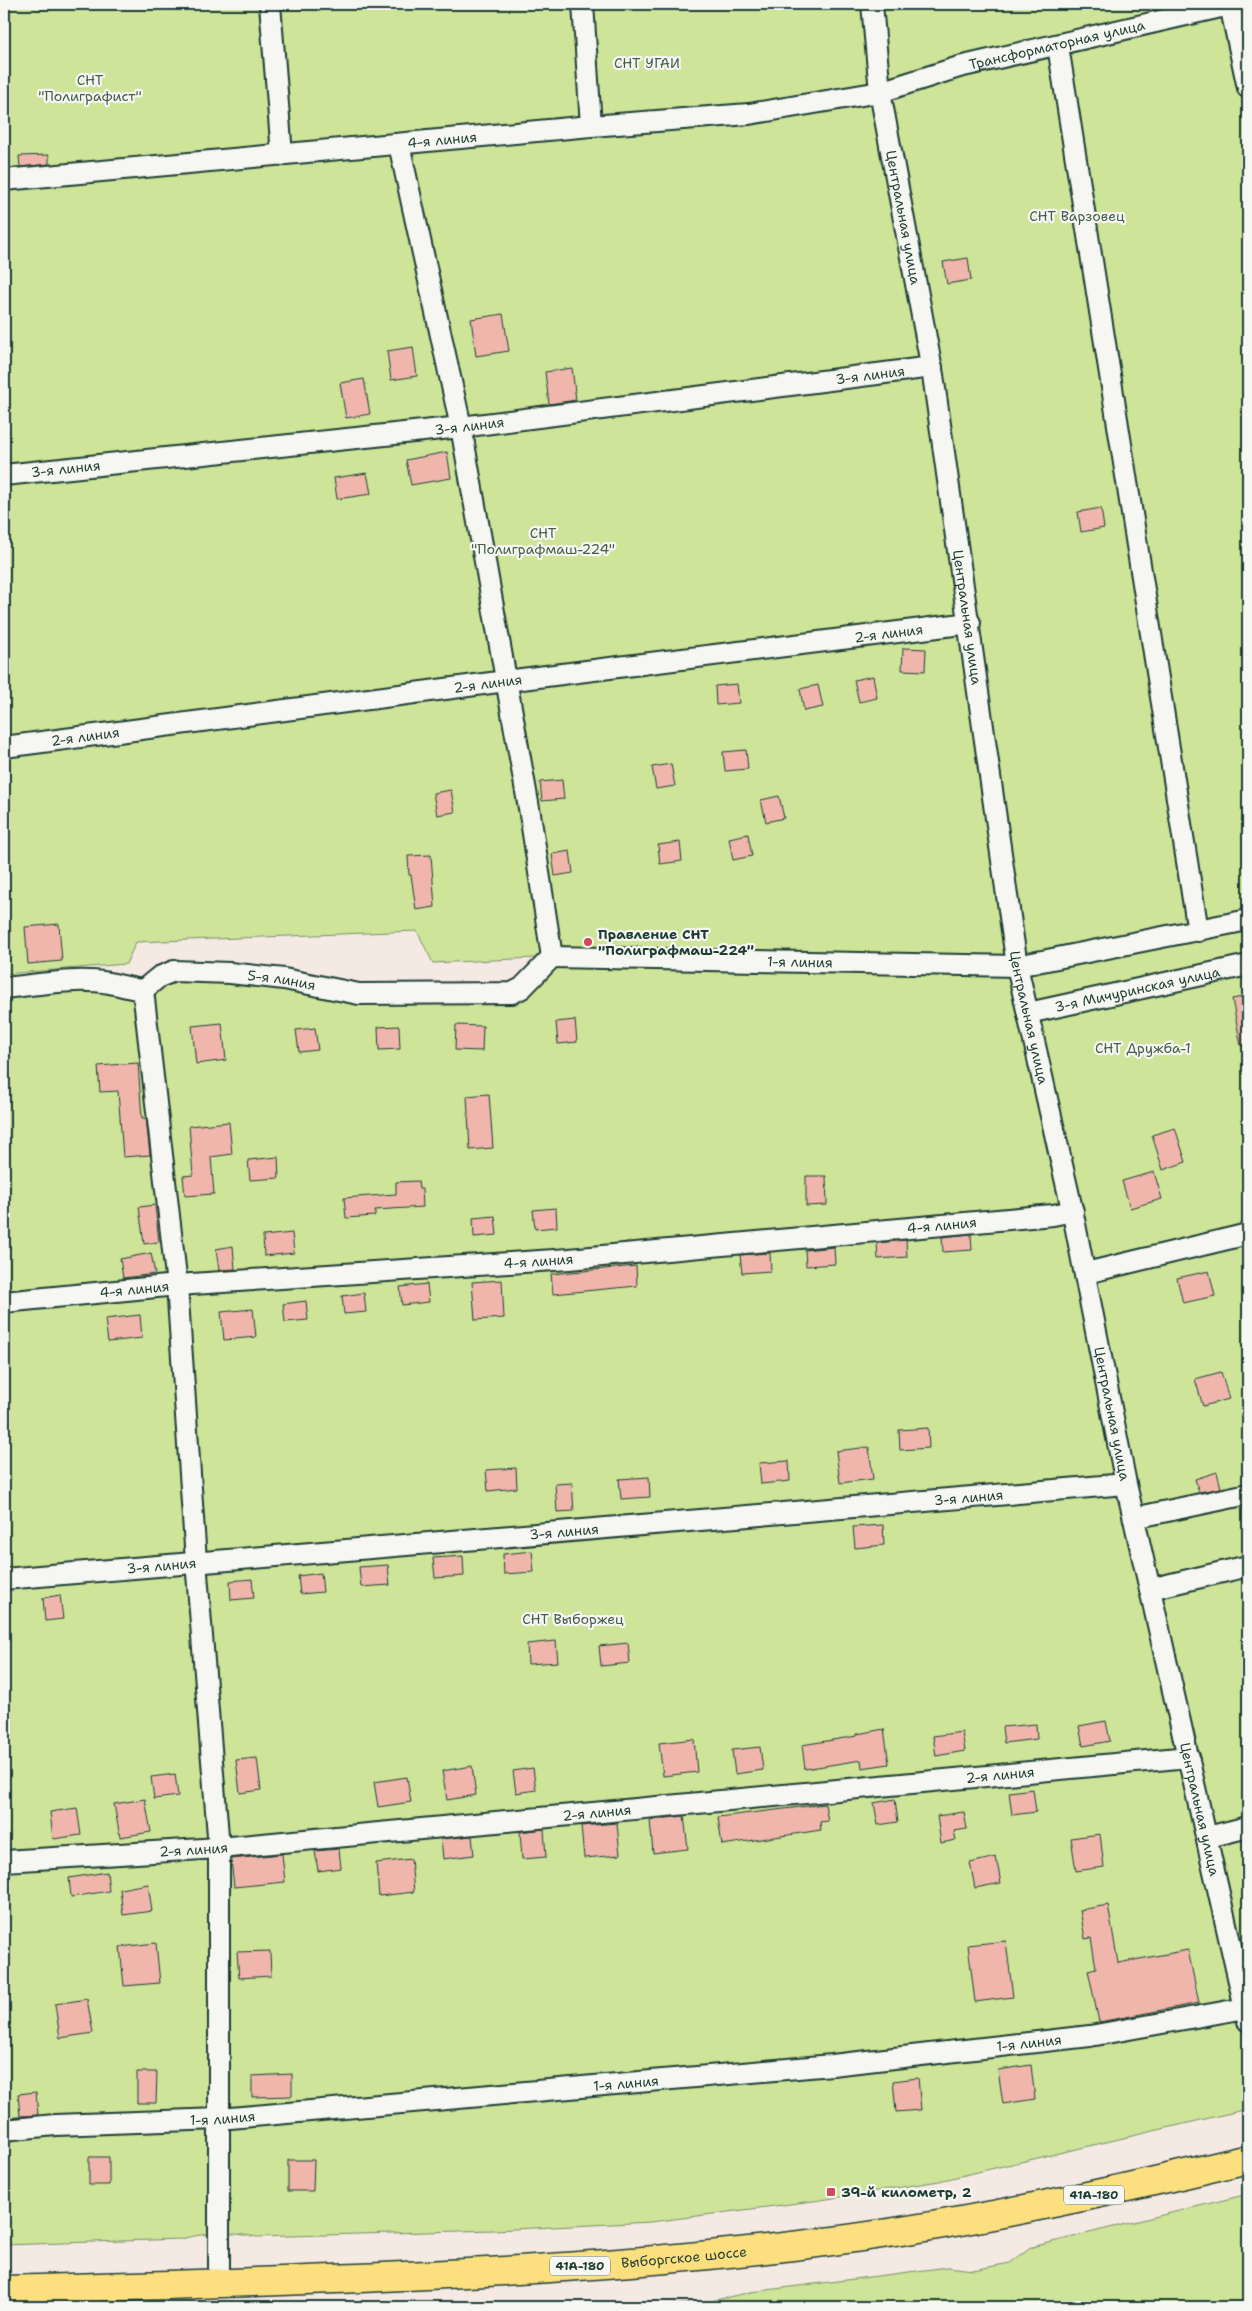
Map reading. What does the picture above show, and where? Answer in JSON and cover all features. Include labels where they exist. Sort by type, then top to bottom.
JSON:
[{"type":"main road","name":"Выборгское шоссе","points":[[219,2282],[548,2268],[657,2260],[811,2244],[939,2224],[1115,2190],[1248,2159]]},
{"type":"main road","name":"41А-180","points":[[4,2290],[219,2282]]},
{"type":"street","points":[[270,4],[282,155]]},
{"type":"street","points":[[583,4],[591,126]]},
{"type":"street","name":"Центральная улица","points":[[872,4],[880,92],[932,366],[970,623],[1017,966],[1073,1211],[1126,1484],[1208,1837],[1247,2015]]},
{"type":"street","points":[[1232,4],[1248,88]]},
{"type":"street","name":"Трансформаторная улица","points":[[880,92],[958,67],[1058,46],[1232,4]]},
{"type":"street","points":[[1058,46],[1198,930]]},
{"type":"street","name":"4-я линия","points":[[4,180],[591,126],[749,114],[880,92]]},
{"type":"street","points":[[399,144],[461,427],[530,814],[552,957]]},
{"type":"street","name":"3-я линия","points":[[4,475],[461,427],[932,366]]},
{"type":"street","name":"2-я линия","points":[[4,747],[506,681],[970,623]]},
{"type":"street","name":"1-я линия","points":[[552,957],[1017,966],[1248,920]]},
{"type":"street","name":"5-я линия","points":[[143,990],[159,977],[174,971],[230,973],[275,978],[359,994],[512,993],[522,988],[552,957]]},
{"type":"street","name":"3-я Мичуринская улица","points":[[1028,1012],[1248,965]]},
{"type":"street","points":[[4,988],[84,982],[110,983],[130,989],[143,990],[177,1285],[196,1561],[219,1848],[219,2282]]},
{"type":"street","name":"4-я линия","points":[[4,1302],[177,1285],[570,1259],[1043,1216],[1073,1211]]},
{"type":"street","points":[[1086,1273],[1248,1234]]},
{"type":"street","name":"3-я линия","points":[[4,1579],[196,1561],[1126,1484]]},
{"type":"street","points":[[1134,1518],[1248,1494]]},
{"type":"street","points":[[1150,1589],[1248,1566]]},
{"type":"street","name":"2-я линия","points":[[4,1861],[219,1848],[1189,1757]]},
{"type":"street","points":[[1208,1837],[1248,1827]]},
{"type":"street","name":"1-я линия","points":[[4,2130],[55,2125],[219,2119],[939,2054],[1247,2015]]},
{"type":"green space","points":[[4,4],[1248,4],[1248,2109],[939,2181],[821,2200],[651,2222],[494,2230],[257,2237],[219,2234],[181,2239],[4,2245],[4,989],[130,989],[167,974],[355,989],[511,993],[555,957],[433,963],[417,931],[136,942],[126,964],[4,974]]},
{"type":"green space","points":[[1248,2194],[1248,2307],[644,2307],[702,2303],[751,2292],[948,2267],[973,2270],[1010,2263],[1032,2247]]},
{"type":"building","points":[[49,155],[49,164],[20,167],[19,156]]},
{"type":"building","points":[[968,258],[971,280],[947,284],[943,262]]},
{"type":"building","points":[[503,314],[509,351],[476,356],[471,319]]},
{"type":"building","points":[[413,347],[417,376],[391,380],[387,351]]},
{"type":"building","points":[[572,368],[576,400],[549,404],[545,372]]},
{"type":"building","points":[[364,379],[370,414],[346,418],[340,383]]},
{"type":"building","points":[[447,452],[451,478],[411,485],[406,460]]},
{"type":"building","points":[[367,473],[371,494],[337,499],[334,478]]},
{"type":"building","points":[[1101,508],[1104,528],[1081,532],[1078,512]]},
{"type":"building","points":[[903,648],[926,649],[925,671],[902,670]]},
{"type":"building","points":[[873,676],[877,698],[859,702],[854,680]]},
{"type":"building","points":[[737,684],[739,703],[716,705],[715,686]]},
{"type":"building","points":[[818,685],[823,707],[804,711],[800,689]]},
{"type":"building","points":[[746,750],[748,769],[725,771],[723,752]]},
{"type":"building","points":[[671,764],[675,786],[656,789],[652,767]]},
{"type":"building","points":[[562,780],[564,799],[542,801],[540,782]]},
{"type":"building","points":[[451,790],[455,812],[437,815],[433,793]]},
{"type":"building","points":[[779,796],[784,818],[766,822],[761,800]]},
{"type":"building","points":[[748,834],[752,856],[733,860],[729,838]]},
{"type":"building","points":[[680,842],[682,861],[660,864],[658,845]]},
{"type":"building","points":[[570,851],[573,873],[555,876],[552,854]]},
{"type":"building","points":[[431,855],[435,907],[416,910],[411,875],[409,875],[408,856]]},
{"type":"building","points":[[59,924],[62,961],[28,964],[25,927]]},
{"type":"building","points":[[1248,996],[1248,1045],[1241,1046],[1232,999]]},
{"type":"building","points":[[575,1020],[577,1042],[558,1044],[556,1022]]},
{"type":"building","points":[[222,1023],[226,1060],[196,1064],[192,1026]]},
{"type":"building","points":[[456,1025],[483,1026],[482,1051],[455,1050]]},
{"type":"building","points":[[399,1026],[400,1049],[379,1050],[378,1027]]},
{"type":"building","points":[[315,1028],[318,1050],[299,1052],[296,1030]]},
{"type":"building","points":[[138,1063],[142,1118],[146,1118],[150,1155],[123,1157],[118,1091],[100,1092],[98,1066]]},
{"type":"building","points":[[489,1094],[493,1148],[470,1150],[467,1096]]},
{"type":"building","points":[[229,1122],[232,1154],[211,1157],[214,1194],[185,1196],[183,1176],[193,1175],[189,1126]]},
{"type":"building","points":[[1175,1128],[1186,1162],[1163,1170],[1152,1135]]},
{"type":"building","points":[[278,1157],[279,1178],[250,1180],[248,1160]]},
{"type":"building","points":[[1154,1172],[1162,1199],[1130,1208],[1122,1181]]},
{"type":"building","points":[[806,1176],[826,1176],[827,1205],[806,1206]]},
{"type":"building","points":[[418,1181],[419,1189],[422,1189],[423,1207],[375,1210],[375,1216],[346,1218],[344,1198],[396,1194],[396,1182]]},
{"type":"building","points":[[155,1205],[159,1242],[144,1244],[139,1207]]},
{"type":"building","points":[[556,1208],[557,1227],[535,1229],[533,1210]]},
{"type":"building","points":[[495,1216],[497,1235],[474,1237],[473,1218]]},
{"type":"building","points":[[292,1233],[294,1253],[264,1256],[263,1236]]},
{"type":"building","points":[[971,1234],[972,1250],[943,1252],[942,1237]]},
{"type":"building","points":[[906,1240],[907,1257],[878,1259],[877,1243]]},
{"type":"building","points":[[233,1246],[235,1269],[219,1270],[216,1249]]},
{"type":"building","points":[[834,1247],[835,1264],[806,1266],[805,1250]]},
{"type":"building","points":[[151,1253],[155,1274],[123,1278],[120,1259]]},
{"type":"building","points":[[770,1253],[771,1271],[742,1273],[740,1255]]},
{"type":"building","points":[[636,1266],[637,1286],[553,1294],[551,1274]]},
{"type":"building","points":[[1209,1271],[1215,1296],[1183,1303],[1177,1278]]},
{"type":"building","points":[[502,1280],[504,1318],[475,1320],[472,1282]]},
{"type":"building","points":[[427,1284],[429,1302],[402,1305],[400,1287]]},
{"type":"building","points":[[364,1293],[366,1312],[344,1314],[342,1296]]},
{"type":"building","points":[[306,1301],[308,1320],[285,1322],[283,1304]]},
{"type":"building","points":[[253,1309],[256,1337],[224,1340],[221,1312]]},
{"type":"building","points":[[140,1315],[142,1338],[108,1342],[105,1319]]},
{"type":"building","points":[[1221,1372],[1229,1399],[1203,1406],[1195,1379]]},
{"type":"building","points":[[928,1428],[929,1448],[900,1450],[899,1430]]},
{"type":"building","points":[[869,1447],[873,1479],[840,1483],[836,1451]]},
{"type":"building","points":[[789,1461],[790,1481],[761,1484],[759,1463]]},
{"type":"building","points":[[516,1468],[517,1488],[488,1491],[486,1470]]},
{"type":"building","points":[[1217,1472],[1221,1488],[1199,1492],[1195,1479]]},
{"type":"building","points":[[649,1477],[650,1497],[621,1499],[619,1479]]},
{"type":"building","points":[[572,1483],[574,1511],[557,1512],[555,1484]]},
{"type":"building","points":[[883,1525],[884,1545],[855,1548],[853,1527]]},
{"type":"building","points":[[532,1551],[534,1572],[504,1574],[503,1554]]},
{"type":"building","points":[[463,1556],[464,1576],[435,1578],[433,1558]]},
{"type":"building","points":[[388,1565],[390,1585],[361,1587],[359,1567]]},
{"type":"building","points":[[321,1573],[323,1592],[300,1594],[298,1576]]},
{"type":"building","points":[[252,1579],[254,1598],[231,1600],[230,1581]]},
{"type":"building","points":[[60,1595],[63,1619],[45,1621],[43,1598]]},
{"type":"building","points":[[556,1641],[558,1662],[528,1664],[527,1644]]},
{"type":"building","points":[[628,1643],[630,1663],[601,1666],[599,1646]]},
{"type":"building","points":[[1106,1721],[1110,1741],[1083,1746],[1079,1726]]},
{"type":"building","points":[[1036,1724],[1037,1739],[1004,1743],[1002,1727]]},
{"type":"building","points":[[884,1729],[889,1764],[862,1768],[861,1760],[805,1769],[802,1745],[857,1736],[857,1734]]},
{"type":"building","points":[[962,1732],[965,1751],[936,1756],[933,1736]]},
{"type":"building","points":[[694,1739],[697,1772],[663,1776],[659,1743]]},
{"type":"building","points":[[760,1747],[763,1770],[735,1774],[732,1750]]},
{"type":"building","points":[[257,1758],[261,1790],[240,1793],[236,1760]]},
{"type":"building","points":[[472,1766],[476,1795],[447,1800],[442,1771]]},
{"type":"building","points":[[533,1768],[536,1790],[516,1793],[513,1771]]},
{"type":"building","points":[[175,1774],[178,1796],[154,1799],[151,1777]]},
{"type":"building","points":[[407,1777],[411,1802],[378,1807],[374,1782]]},
{"type":"building","points":[[1033,1789],[1036,1812],[1012,1815],[1009,1792]]},
{"type":"building","points":[[145,1799],[151,1832],[120,1837],[114,1804]]},
{"type":"building","points":[[895,1799],[898,1822],[878,1825],[874,1803]]},
{"type":"building","points":[[825,1804],[828,1821],[820,1822],[821,1830],[722,1845],[718,1817]]},
{"type":"building","points":[[77,1808],[81,1835],[53,1839],[50,1812]]},
{"type":"building","points":[[964,1812],[967,1829],[954,1831],[956,1840],[941,1843],[937,1816]]},
{"type":"building","points":[[684,1816],[688,1849],[653,1853],[650,1820]]},
{"type":"building","points":[[617,1823],[620,1855],[584,1858],[581,1826]]},
{"type":"building","points":[[544,1829],[546,1857],[522,1859],[520,1832]]},
{"type":"building","points":[[1100,1834],[1104,1867],[1076,1871],[1071,1838]]},
{"type":"building","points":[[472,1836],[474,1855],[443,1859],[441,1839]]},
{"type":"building","points":[[339,1849],[341,1868],[318,1871],[315,1851]]},
{"type":"building","points":[[282,1854],[285,1882],[234,1887],[231,1859]]},
{"type":"building","points":[[996,1857],[1001,1883],[975,1888],[970,1863]]},
{"type":"building","points":[[411,1859],[414,1892],[379,1896],[376,1863]]},
{"type":"building","points":[[107,1872],[109,1891],[71,1897],[69,1878]]},
{"type":"building","points":[[148,1884],[152,1911],[123,1915],[120,1889]]},
{"type":"building","points":[[1108,1905],[1118,1963],[1188,1950],[1199,2003],[1099,2022],[1088,1970],[1096,1968],[1091,1938],[1085,1939],[1080,1910]]},
{"type":"building","points":[[1006,1941],[1013,1997],[975,2002],[968,1945]]},
{"type":"building","points":[[156,1943],[160,1983],[124,1986],[120,1947]]},
{"type":"building","points":[[270,1951],[271,1976],[239,1978],[237,1952]]},
{"type":"building","points":[[87,1999],[93,2033],[60,2038],[55,2004]]},
{"type":"building","points":[[1031,2065],[1035,2099],[1003,2104],[998,2070]]},
{"type":"building","points":[[137,2072],[157,2072],[156,2103],[137,2103]]},
{"type":"building","points":[[292,2074],[292,2096],[252,2097],[252,2076]]},
{"type":"building","points":[[918,2078],[921,2110],[896,2112],[893,2081]]},
{"type":"building","points":[[36,2092],[38,2115],[20,2116],[18,2094]]},
{"type":"building","points":[[89,2157],[109,2157],[109,2185],[89,2185]]},
{"type":"building","points":[[288,2160],[314,2160],[313,2191],[288,2191]]},
{"type":"place","name":"Правление СНТ \"Полиграфмаш-224\"","points":[[588,942]]},
{"type":"place","name":"39-й километр, 2","points":[[831,2192]]},
{"type":"park label","name":"СНТ УГАИ","points":[[647,63]]},
{"type":"park label","name":"СНТ \"Полиграфист\"","points":[[90,88]]},
{"type":"park label","name":"СНТ Варзовец","points":[[1077,216]]},
{"type":"park label","name":"СНТ \"Полиграфмаш-224\"","points":[[543,542]]},
{"type":"park label","name":"СНТ Дружба-1","points":[[1143,1048]]},
{"type":"park label","name":"СНТ Выборжец","points":[[573,1619]]}]
